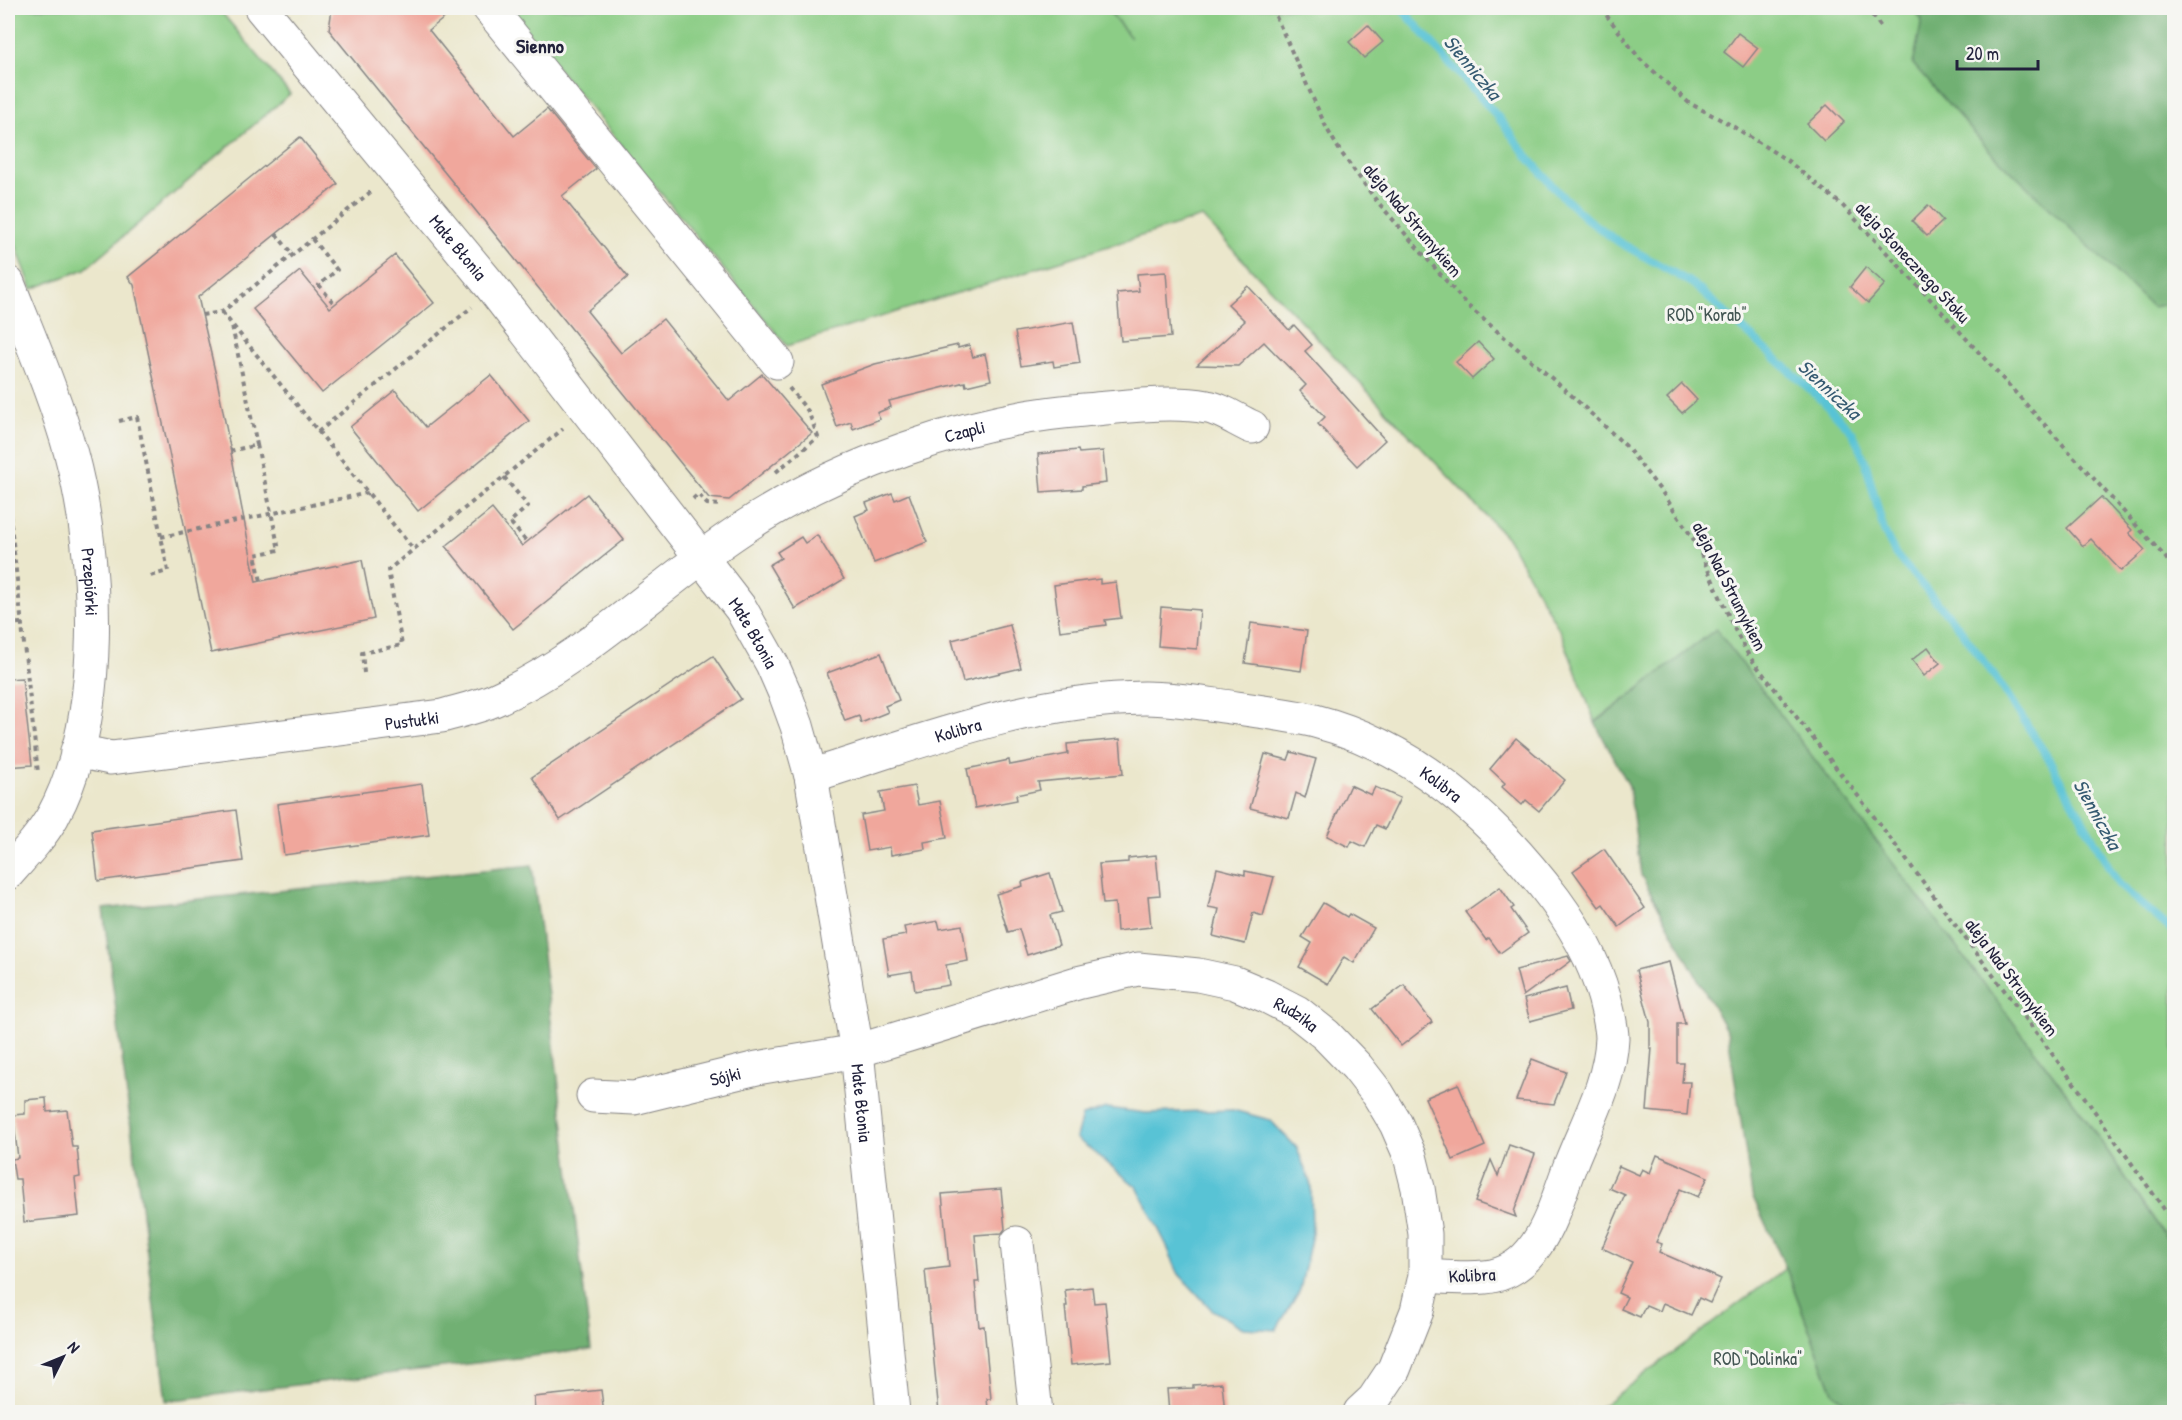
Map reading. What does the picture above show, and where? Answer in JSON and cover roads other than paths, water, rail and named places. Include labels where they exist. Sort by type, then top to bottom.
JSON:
[{"type":"street","points":[[489,8],[777,362]]},
{"type":"street","name":"Małe Błonia","points":[[274,12],[490,285],[741,609],[772,664],[797,726],[811,776],[857,1051],[893,1413]]},
{"type":"street","name":"Przepiórki","points":[[8,283],[65,436],[81,496],[92,582],[92,646],[78,751],[52,817],[8,873]]},
{"type":"street","name":"Czapli","points":[[702,558],[739,530],[795,496],[842,473],[907,449],[978,428],[1062,411],[1158,404],[1208,407],[1252,428]]},
{"type":"street","name":"Pustułki","points":[[78,751],[111,758],[442,716],[493,701],[542,675],[580,650],[702,558]]},
{"type":"street","name":"Kolibra","points":[[811,776],[968,727],[1045,708],[1101,700],[1149,698],[1316,721],[1370,740],[1401,755],[1474,809],[1519,854],[1573,925],[1588,950],[1602,988],[1612,1034],[1610,1061],[1601,1093],[1552,1214],[1533,1250],[1507,1272],[1488,1277],[1425,1276]]},
{"type":"street","name":"Rudzika","points":[[857,1051],[1077,983],[1138,969],[1198,975],[1235,983],[1297,1012],[1326,1035],[1377,1094],[1396,1124],[1410,1156],[1419,1188],[1425,1234],[1425,1276],[1417,1311],[1394,1369],[1374,1399],[1360,1413]]},
{"type":"street","name":"Sójki","points":[[593,1096],[634,1098],[758,1068],[857,1051]]},
{"type":"street","points":[[1017,1243],[1036,1413]]},
{"type":"water","points":[[1106,1108],[1146,1113],[1233,1110],[1270,1120],[1297,1148],[1311,1185],[1312,1234],[1300,1290],[1276,1330],[1243,1328],[1212,1310],[1178,1273],[1137,1187],[1076,1138],[1082,1116]]},
{"type":"waterway","name":"Sienniczka","points":[[1401,8],[1498,117],[1558,192],[1588,220],[1617,241],[1693,284],[1822,400],[1853,433],[1865,461],[1884,531],[1896,555],[1961,630],[2005,691],[2050,761],[2119,885],[2174,932]]},
{"type":"district","name":"Sienno","points":[[540,45]]},
{"type":"park label","name":"ROD \"Korab\"","points":[[1707,314]]},
{"type":"park label","name":"ROD \"Dolinka\"","points":[[1758,1358]]}]
